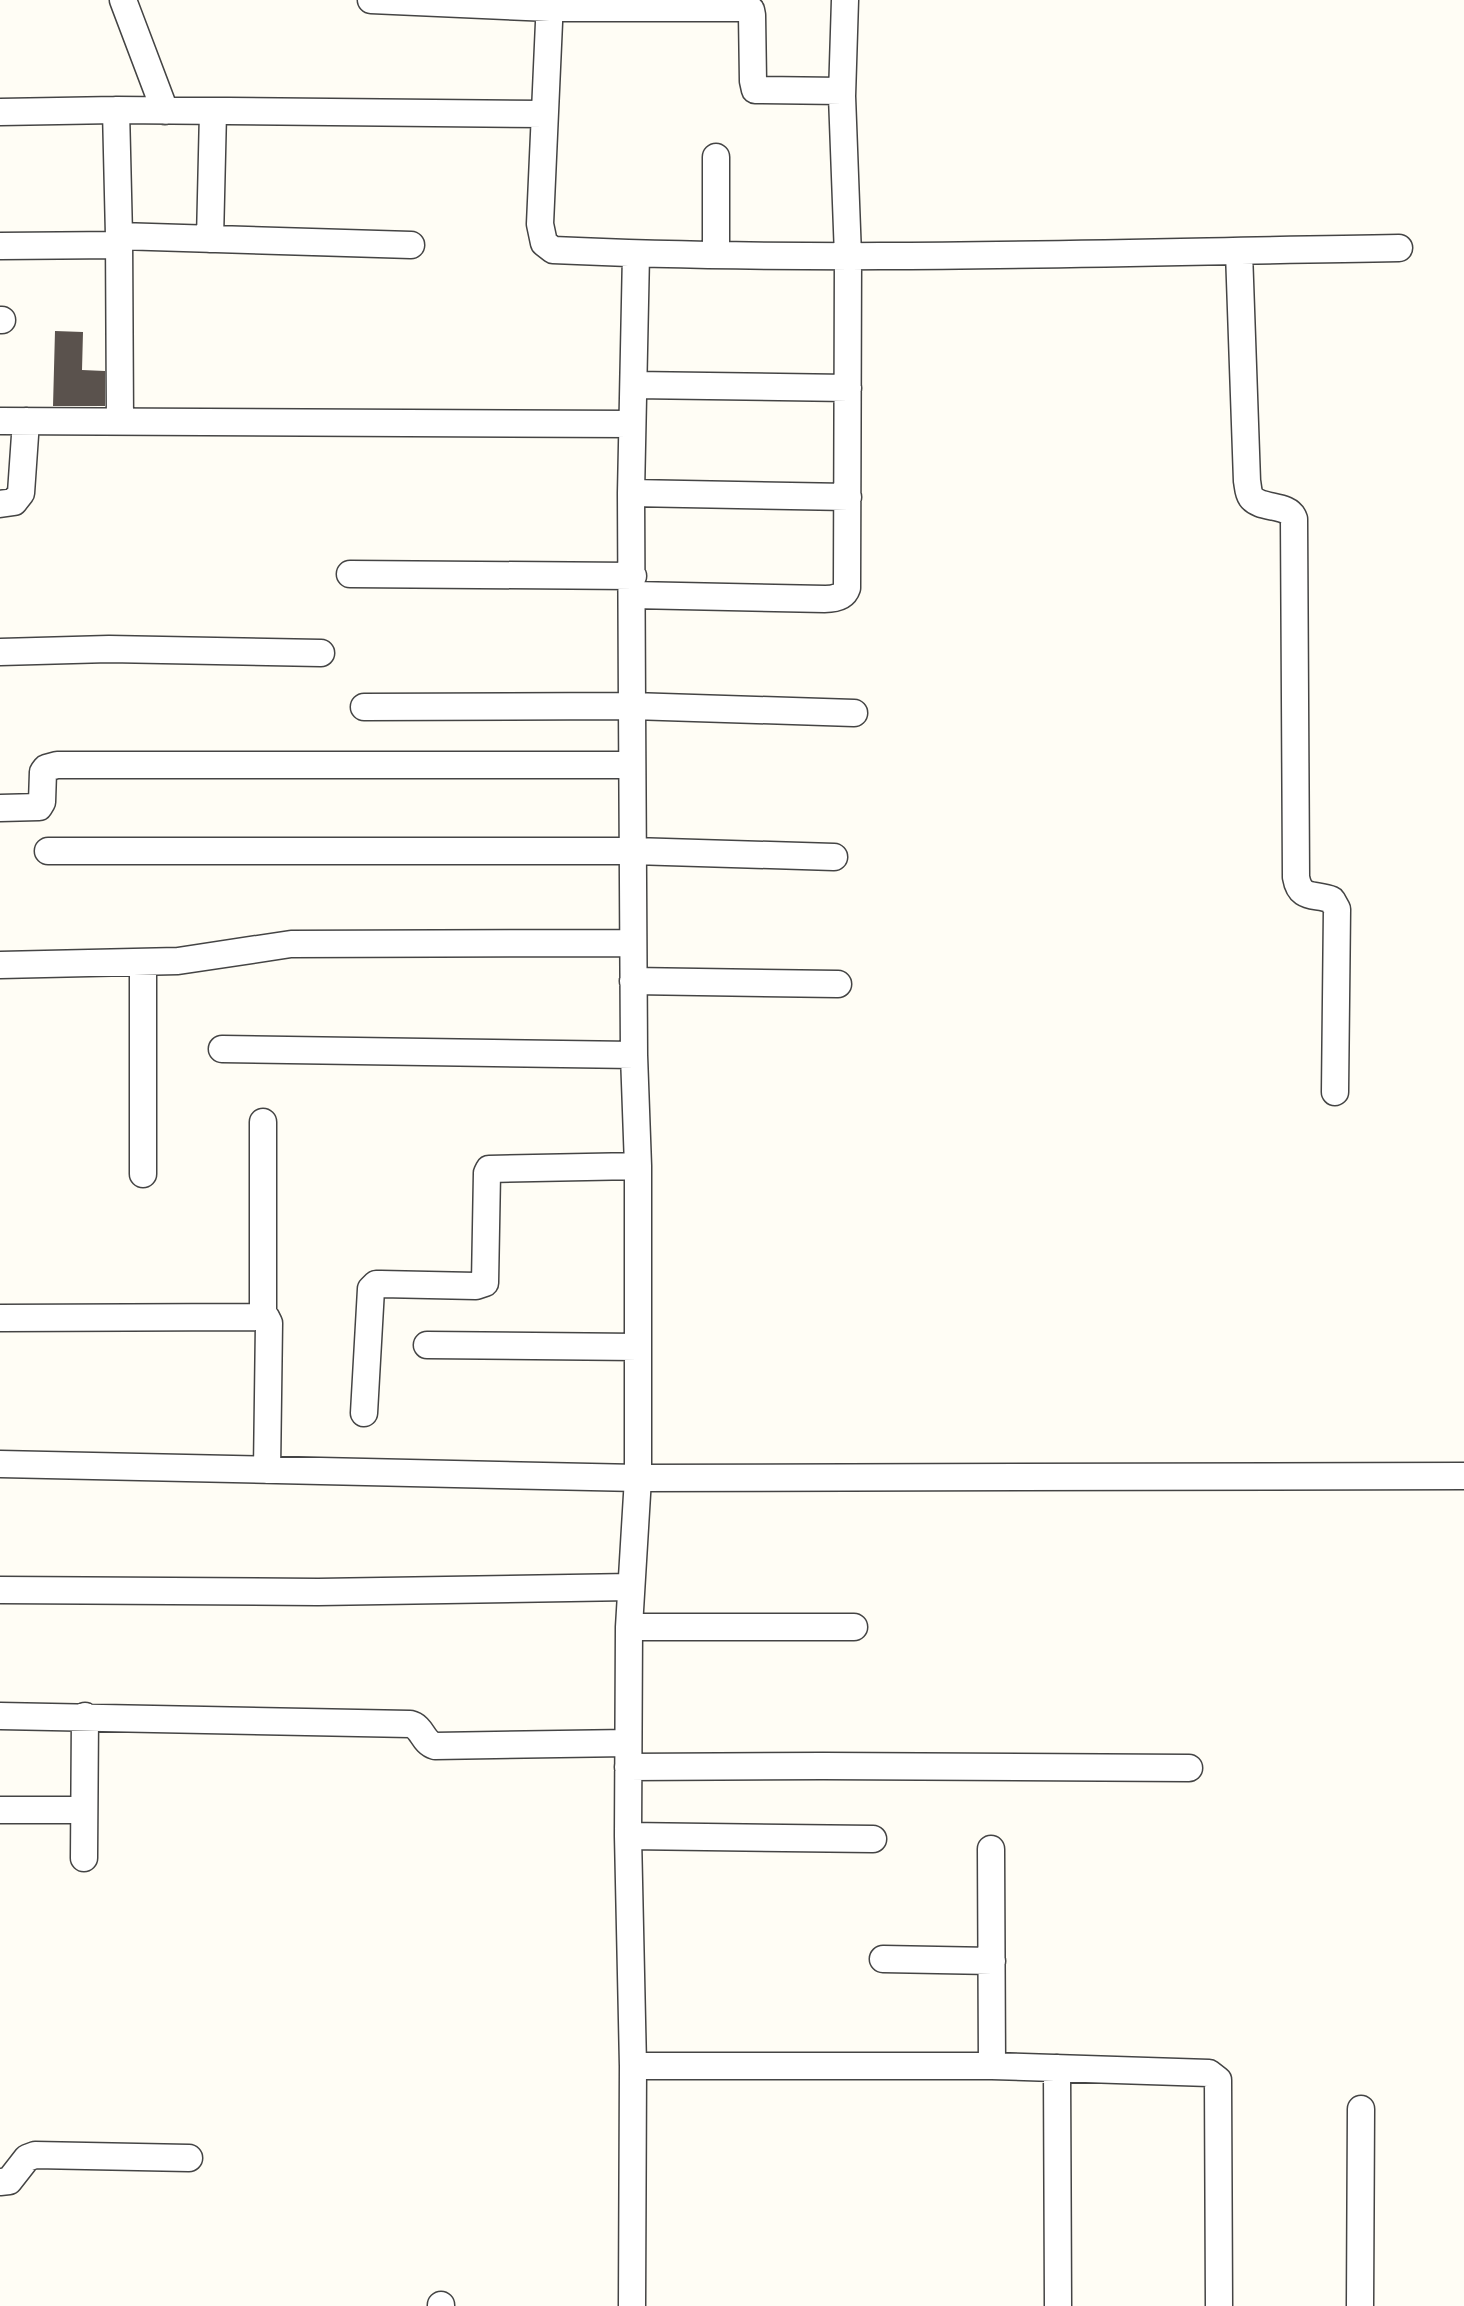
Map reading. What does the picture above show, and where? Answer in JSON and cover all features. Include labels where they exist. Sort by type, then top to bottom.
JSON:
[{"type":"street","points":[[123,0],[165,111]]},
{"type":"street","points":[[372,0],[748,9],[752,15],[752,81],[755,90],[765,92],[842,90]]},
{"type":"street","points":[[350,574],[633,586],[834,599],[846,592],[848,585],[848,256],[842,90],[845,0]]},
{"type":"street","points":[[550,4],[540,224],[544,243],[553,250],[636,254],[848,256],[1239,252],[1399,248]]},
{"type":"street","points":[[116,110],[120,421]]},
{"type":"street","points":[[0,112],[116,110],[544,114]]},
{"type":"street","points":[[210,239],[213,112]]},
{"type":"street","points":[[716,157],[716,255]]},
{"type":"street","points":[[0,246],[119,240],[210,239],[320,240],[411,245]]},
{"type":"street","points":[[1239,252],[1250,495],[1256,502],[1289,512],[1294,519],[1296,877],[1302,893],[1332,900],[1337,909],[1335,1092]]},
{"type":"street","points":[[632,2306],[633,2066],[628,1755],[629,1627],[638,1478],[638,1166],[632,943],[633,586],[631,493],[636,254]]},
{"type":"street","points":[[634,385],[848,388]]},
{"type":"street","points":[[0,421],[632,424]]},
{"type":"street","points":[[0,504],[14,502],[21,493],[26,421]]},
{"type":"street","points":[[631,493],[848,497]]},
{"type":"street","points":[[0,652],[109,649],[321,653]]},
{"type":"street","points":[[364,707],[632,706],[854,713]]},
{"type":"street","points":[[0,808],[39,807],[42,802],[43,772],[46,768],[57,765],[632,765]]},
{"type":"street","points":[[48,852],[633,852],[834,857]]},
{"type":"street","points":[[0,964],[143,963],[226,956],[265,946],[291,944],[632,943]]},
{"type":"street","points":[[143,963],[143,1174]]},
{"type":"street","points":[[633,981],[838,984]]},
{"type":"street","points":[[222,1049],[634,1055]]},
{"type":"street","points":[[262,1122],[263,1316]]},
{"type":"street","points":[[364,1413],[371,1290],[376,1284],[476,1286],[485,1283],[487,1173],[489,1169],[638,1166]]},
{"type":"street","points":[[0,1318],[263,1316],[268,1318],[268,1470]]},
{"type":"street","points":[[427,1345],[638,1347]]},
{"type":"street","points":[[0,1464],[638,1478],[1464,1476]]},
{"type":"street","points":[[0,1590],[318,1592],[631,1587]]},
{"type":"street","points":[[629,1627],[854,1627]]},
{"type":"street","points":[[0,1716],[85,1716],[410,1724],[418,1726],[426,1741],[434,1746],[823,1766],[1190,1768]]},
{"type":"street","points":[[84,1858],[85,1716]]},
{"type":"street","points":[[0,1810],[84,1810]]},
{"type":"street","points":[[628,1836],[873,1839]]},
{"type":"street","points":[[991,1848],[992,2066]]},
{"type":"street","points":[[883,1959],[992,1961]]},
{"type":"street","points":[[633,2066],[992,2066],[1206,2072],[1217,2078],[1219,2306]]},
{"type":"street","points":[[1057,2068],[1058,2306]]},
{"type":"street","points":[[1360,2306],[1361,2109]]},
{"type":"street","points":[[0,2182],[9,2181],[27,2158],[35,2155],[189,2158]]},
{"type":"building","points":[[55,331],[83,332],[82,370],[105,371],[105,406],[53,406]]}]
